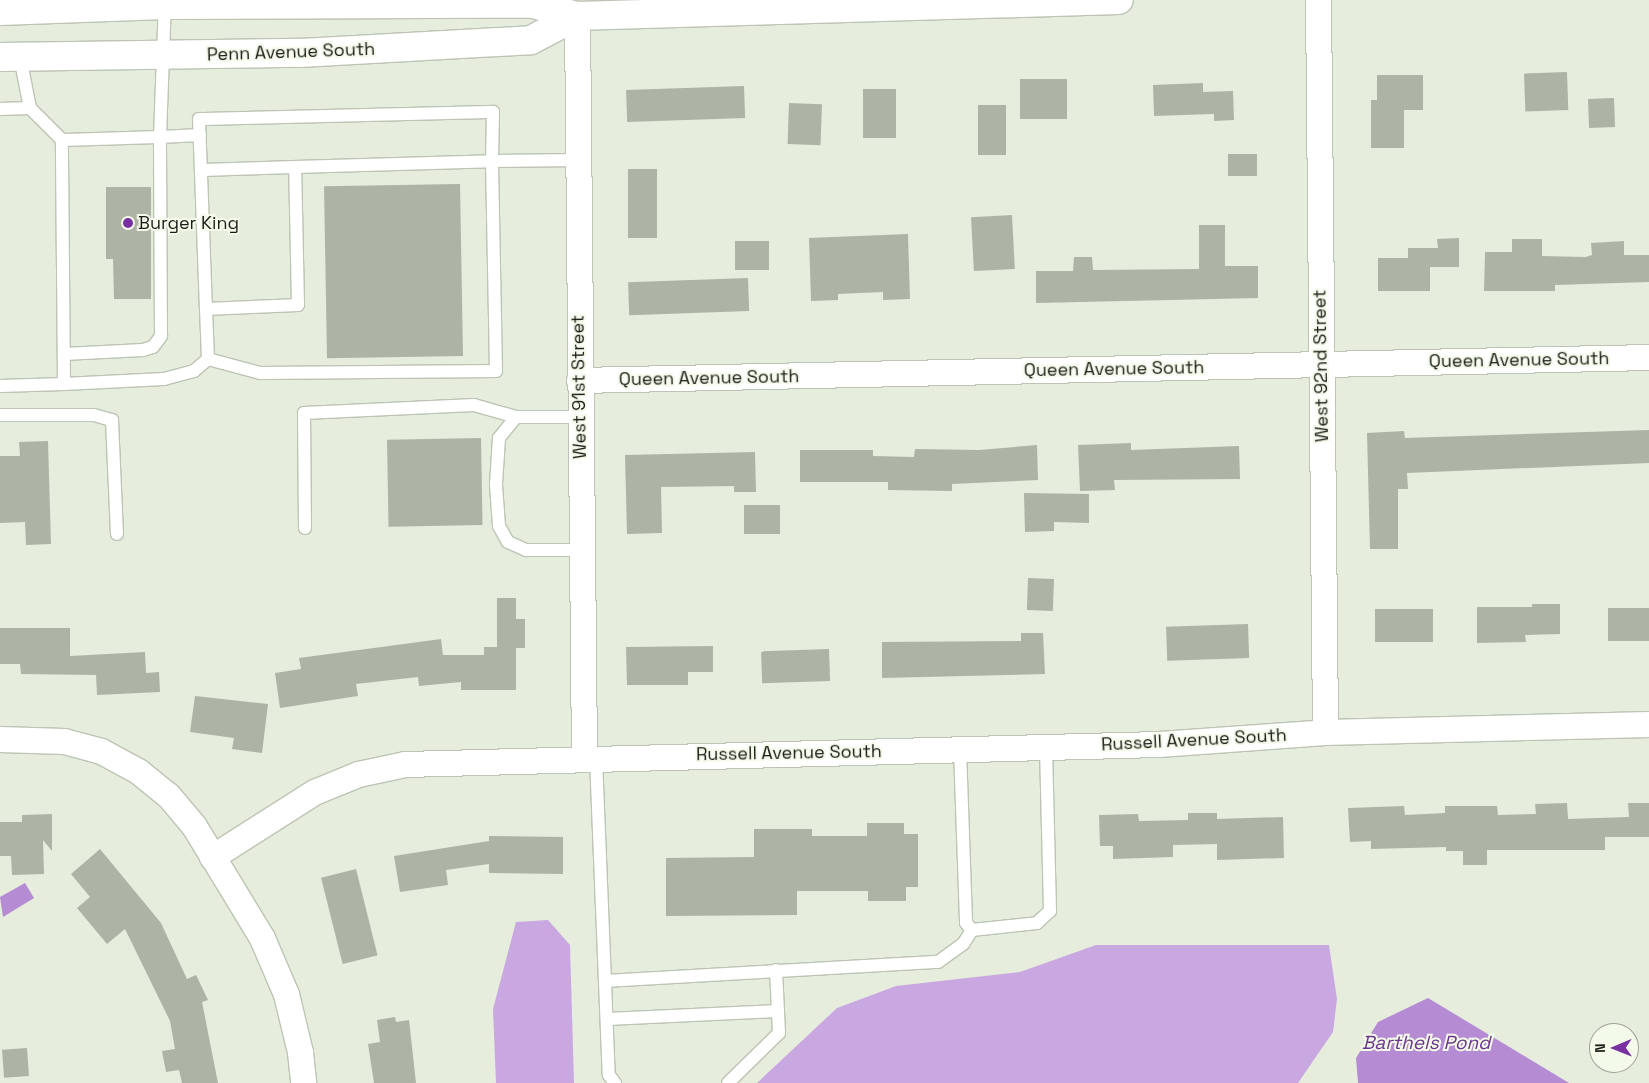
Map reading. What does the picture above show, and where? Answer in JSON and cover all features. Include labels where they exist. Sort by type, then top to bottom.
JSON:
[{"type":"main road","name":"Penn Avenue South","points":[[12,7],[165,2],[533,4],[577,16],[714,5],[1119,0]]},
{"type":"main road","name":"Penn Avenue South","points":[[10,57],[301,53],[530,40],[577,16]]},
{"type":"street","name":"West 92nd Street","points":[[1318,0],[1325,732]]},
{"type":"street","name":"West 91st Street","points":[[577,16],[581,550],[590,758]]},
{"type":"street","name":"Queen Avenue South","points":[[579,380],[1649,357]]},
{"type":"street","name":"Russell Avenue South","points":[[212,857],[314,792],[358,774],[405,764],[1159,744],[1325,732],[1649,724]]},
{"type":"street","points":[[0,739],[64,741],[101,751],[138,771],[168,795],[194,826],[262,938],[286,994],[300,1052],[303,1083]]},
{"type":"lane","points":[[64,354],[143,350],[153,347],[161,336],[160,137],[165,2]]},
{"type":"lane","points":[[10,57],[30,108],[62,140],[64,384]]},
{"type":"lane","points":[[0,109],[30,108]]},
{"type":"lane","points":[[493,112],[492,161],[496,371],[260,372],[208,359],[200,119],[493,112]]},
{"type":"lane","points":[[62,140],[200,135]]},
{"type":"lane","points":[[201,170],[578,160]]},
{"type":"lane","points":[[206,309],[298,305],[295,167]]},
{"type":"lane","points":[[0,386],[164,380],[194,371],[208,359]]},
{"type":"lane","points":[[306,528],[304,413],[474,406],[516,417],[580,416]]},
{"type":"lane","points":[[0,416],[94,415],[112,420],[117,534]]},
{"type":"lane","points":[[516,417],[499,438],[496,485],[499,526],[508,542],[526,550],[581,550]]},
{"type":"lane","points":[[972,930],[1036,924],[1050,911],[1046,747]]},
{"type":"lane","points":[[960,749],[966,923],[972,930]]},
{"type":"lane","points":[[590,758],[605,981],[609,1075],[615,1083]]},
{"type":"lane","points":[[605,981],[938,962],[963,944],[972,930]]},
{"type":"lane","points":[[728,1083],[779,1033],[776,970]]},
{"type":"lane","points":[[606,1020],[778,1011]]},
{"type":"shaded area","points":[[548,920],[570,945],[574,1083],[496,1083],[493,1009],[516,922]]},
{"type":"shaded area","points":[[1096,945],[1329,945],[1337,999],[1333,1032],[1298,1083],[757,1083],[837,1008],[896,986],[1020,972]]},
{"type":"water","points":[[25,883],[34,898],[3,917],[0,897]]},
{"type":"water","name":"Barthels Pond","points":[[1428,998],[1569,1083],[1358,1083],[1356,1058],[1378,1022]]},
{"type":"building","points":[[1567,72],[1568,110],[1525,111],[1524,74]]},
{"type":"building","points":[[1377,75],[1423,75],[1423,110],[1404,110],[1404,148],[1371,148],[1371,100],[1377,100]]},
{"type":"building","points":[[1020,79],[1067,79],[1067,119],[1020,119]]},
{"type":"building","points":[[1203,83],[1203,92],[1233,91],[1234,120],[1214,121],[1214,114],[1154,116],[1153,85]]},
{"type":"building","points":[[744,86],[745,118],[627,122],[626,90]]},
{"type":"building","points":[[863,89],[896,89],[896,138],[863,138]]},
{"type":"building","points":[[1614,98],[1615,127],[1589,128],[1588,99]]},
{"type":"building","points":[[789,103],[822,104],[821,145],[788,144]]},
{"type":"building","points":[[978,105],[1006,105],[1006,155],[978,155]]},
{"type":"building","points":[[1228,154],[1257,154],[1257,176],[1228,176]]},
{"type":"building","points":[[628,169],[657,169],[657,238],[628,238]]},
{"type":"building","points":[[460,184],[463,356],[327,358],[324,186]]},
{"type":"building","name":"Burger King","points":[[106,187],[151,187],[151,299],[114,299],[113,259],[106,259]]},
{"type":"building","points":[[1012,215],[1015,269],[974,271],[971,217]]},
{"type":"building","points":[[1199,225],[1225,225],[1225,266],[1258,266],[1258,298],[1036,303],[1036,271],[1073,271],[1074,257],[1092,257],[1093,270],[1199,269]]},
{"type":"building","points":[[908,234],[910,299],[883,300],[883,292],[838,294],[838,300],[811,301],[809,238]]},
{"type":"building","points":[[1459,238],[1459,267],[1430,267],[1430,291],[1378,291],[1378,258],[1408,258],[1408,248],[1438,248],[1437,239]]},
{"type":"building","points":[[1512,239],[1542,239],[1542,256],[1586,257],[1592,255],[1591,243],[1624,241],[1624,255],[1649,255],[1649,282],[1555,285],[1555,291],[1484,291],[1485,252],[1512,252]]},
{"type":"building","points":[[735,241],[769,241],[769,270],[735,270]]},
{"type":"building","points":[[748,278],[749,311],[629,315],[628,282]]},
{"type":"building","points":[[1649,430],[1649,463],[1407,473],[1408,489],[1398,489],[1398,549],[1370,549],[1367,433],[1404,431],[1405,438]]},
{"type":"building","points":[[481,438],[483,525],[389,527],[387,440]]},
{"type":"building","points":[[48,441],[51,544],[26,545],[25,522],[0,523],[0,456],[20,456],[19,442]]},
{"type":"building","points":[[1131,443],[1131,450],[1239,446],[1240,479],[1114,480],[1115,490],[1080,491],[1078,445]]},
{"type":"building","points":[[1037,445],[1038,480],[952,484],[952,491],[888,490],[888,482],[800,482],[800,450],[873,450],[873,456],[914,457],[915,449],[979,450]]},
{"type":"building","points":[[755,452],[756,492],[734,492],[734,486],[661,487],[662,533],[627,534],[625,455]]},
{"type":"building","points":[[1024,493],[1089,494],[1089,523],[1054,522],[1054,531],[1025,532]]},
{"type":"building","points":[[744,505],[780,505],[780,534],[744,534]]},
{"type":"building","points":[[1028,578],[1054,579],[1053,611],[1027,610]]},
{"type":"building","points":[[497,598],[516,598],[516,619],[525,619],[525,648],[516,648],[516,690],[461,690],[461,682],[419,686],[418,677],[356,684],[358,696],[280,708],[275,673],[301,669],[299,658],[441,639],[443,655],[484,655],[484,647],[497,647]]},
{"type":"building","points":[[1532,604],[1560,604],[1560,634],[1525,635],[1526,642],[1477,643],[1477,607],[1532,607]]},
{"type":"building","points":[[1608,608],[1649,608],[1649,641],[1608,641]]},
{"type":"building","points":[[1375,609],[1433,609],[1433,642],[1375,642]]},
{"type":"building","points":[[1248,624],[1249,658],[1167,661],[1166,627]]},
{"type":"building","points":[[0,628],[70,628],[70,656],[145,652],[146,673],[159,672],[160,692],[97,695],[96,675],[21,674],[20,664],[0,664]]},
{"type":"building","points":[[1021,633],[1043,633],[1045,674],[882,678],[882,642],[1021,641]]},
{"type":"building","points":[[713,646],[713,672],[688,672],[688,685],[627,685],[626,647]]},
{"type":"building","points":[[829,649],[830,681],[762,683],[761,651]]},
{"type":"building","points":[[195,696],[268,704],[262,753],[232,749],[234,738],[190,732]]},
{"type":"building","points":[[1567,803],[1568,819],[1629,817],[1628,803],[1649,803],[1649,837],[1605,837],[1605,850],[1487,850],[1487,865],[1463,865],[1463,851],[1446,851],[1446,847],[1371,849],[1371,841],[1350,842],[1348,808],[1404,806],[1405,815],[1445,813],[1445,806],[1497,806],[1498,815],[1536,814],[1535,804]]},
{"type":"building","points":[[1188,813],[1217,813],[1217,819],[1283,817],[1284,858],[1217,860],[1217,844],[1173,845],[1173,857],[1113,859],[1113,846],[1100,846],[1099,815],[1138,814],[1139,821],[1188,820]]},
{"type":"building","points":[[52,814],[52,851],[43,840],[44,874],[12,875],[11,856],[0,856],[0,822],[22,822],[22,815]]},
{"type":"building","points":[[867,823],[904,823],[904,834],[918,834],[918,887],[906,887],[906,901],[868,901],[868,891],[797,891],[797,915],[666,916],[666,858],[754,857],[754,829],[812,829],[812,836],[867,836]]},
{"type":"building","points":[[489,836],[563,837],[563,874],[489,873],[489,864],[446,870],[448,885],[400,892],[394,856],[489,841]]},
{"type":"building","points":[[100,849],[161,923],[187,979],[196,975],[208,1000],[202,1002],[218,1083],[182,1083],[179,1070],[166,1072],[162,1051],[175,1049],[170,1021],[125,929],[107,944],[77,908],[90,897],[71,874]]},
{"type":"building","points":[[356,869],[378,955],[343,964],[321,878]]},
{"type":"building","points":[[395,1017],[396,1022],[409,1020],[416,1083],[374,1083],[368,1044],[380,1042],[377,1020]]},
{"type":"building","points":[[27,1048],[29,1076],[4,1078],[2,1050]]},
{"type":"place","name":"Burger King","points":[[128,223]]}]
